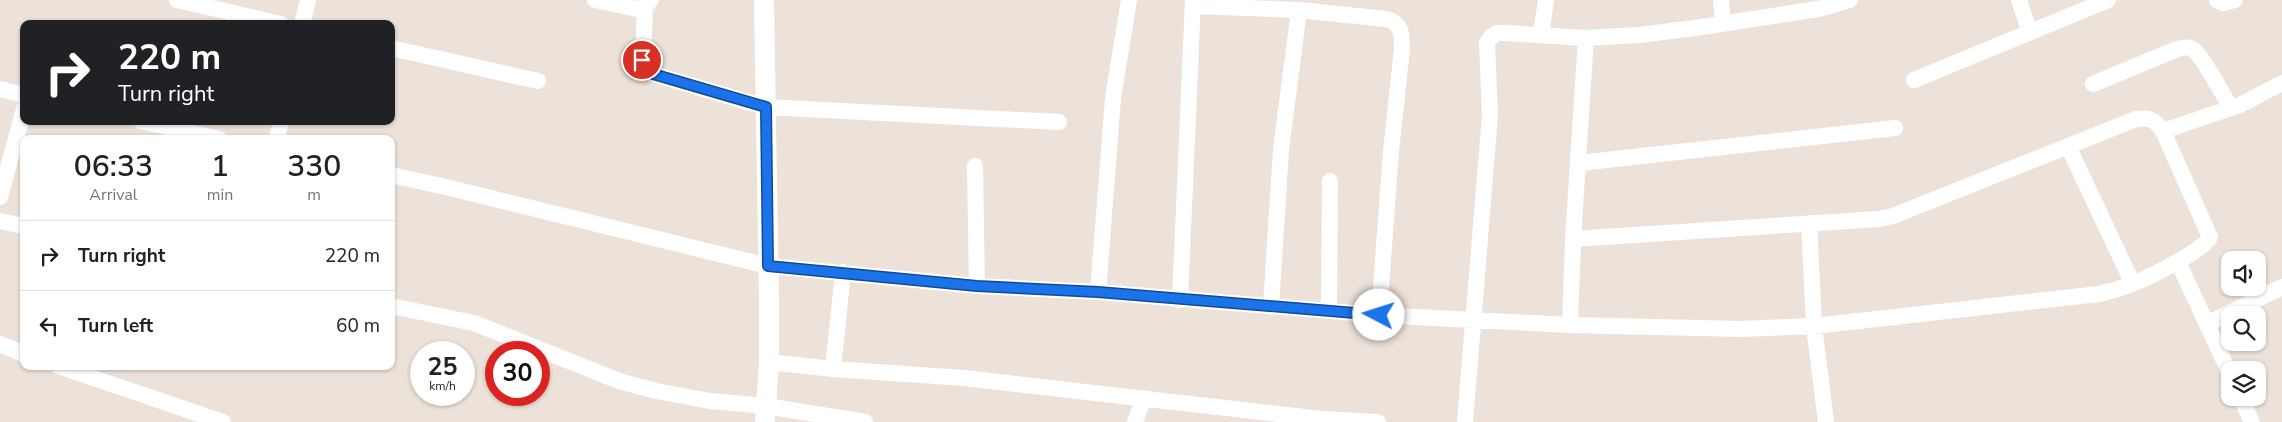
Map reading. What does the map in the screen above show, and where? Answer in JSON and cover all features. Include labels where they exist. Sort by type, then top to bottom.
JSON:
[{"type":"street","points":[[177,0],[264,20]]},
{"type":"street","points":[[303,20],[308,0]]},
{"type":"street","points":[[595,0],[637,8],[648,3]]},
{"type":"street","points":[[764,0],[769,362],[766,414]]},
{"type":"street","points":[[1098,292],[1113,98],[1129,0]]},
{"type":"street","points":[[1541,35],[1546,0]]},
{"type":"street","points":[[1721,0],[1722,24]]},
{"type":"street","points":[[1465,422],[1475,319],[1490,115],[1487,43],[1491,37],[1497,33],[1586,38],[1639,35],[1818,9],[1850,0]]},
{"type":"street","points":[[2019,0],[2030,33]]},
{"type":"street","points":[[1914,80],[2108,0]]},
{"type":"street","points":[[2217,0],[2223,3],[2235,0]]},
{"type":"street","points":[[648,3],[642,60],[647,70],[653,74],[766,107],[1059,122]]},
{"type":"street","points":[[1180,300],[1193,3],[1299,10],[1395,21],[1402,36],[1391,151],[1379,315]]},
{"type":"street","points":[[1271,306],[1281,150],[1299,10]]},
{"type":"street","points":[[1570,325],[1573,239],[1586,38]]},
{"type":"street","points":[[2093,84],[2186,47],[2193,49],[2200,57],[2230,108]]},
{"type":"street","points":[[395,49],[538,81]]},
{"type":"street","points":[[2163,131],[2230,108],[2282,83]]},
{"type":"street","points":[[0,89],[20,94]]},
{"type":"street","points":[[395,176],[456,189],[768,266],[977,286],[1098,292],[1379,315],[1570,325],[1717,330],[1814,326],[2099,294],[2134,284],[2178,262],[2206,244],[2210,237],[2163,131],[2156,121],[2149,117],[2136,119],[1893,216],[1863,221],[1573,239]]},
{"type":"street","points":[[0,197],[20,124]]},
{"type":"street","points":[[158,125],[202,135]]},
{"type":"street","points":[[1579,163],[1896,128]]},
{"type":"street","points":[[2068,146],[2134,284]]},
{"type":"street","points":[[975,166],[977,286]]},
{"type":"street","points":[[1329,311],[1330,181]]},
{"type":"street","points":[[0,221],[20,225]]},
{"type":"street","points":[[1809,223],[1814,326],[1826,422]]},
{"type":"street","points":[[2178,262],[2224,361]]},
{"type":"street","points":[[833,369],[843,272]]},
{"type":"street","points":[[2207,324],[2282,286]]},
{"type":"street","points":[[395,307],[474,323],[619,381],[656,391],[766,414],[865,422]]},
{"type":"street","points":[[0,344],[20,352]]},
{"type":"street","points":[[769,362],[833,369],[964,378],[1143,400],[1322,419],[1378,422]]},
{"type":"street","points":[[70,370],[223,422]]},
{"type":"street","points":[[1136,422],[1143,400]]},
{"type":"street","points":[[2245,406],[2252,422]]},
{"type":"route","points":[[642,60],[643,65],[653,74],[766,107],[768,266],[977,286],[1098,292],[1379,315]]}]
